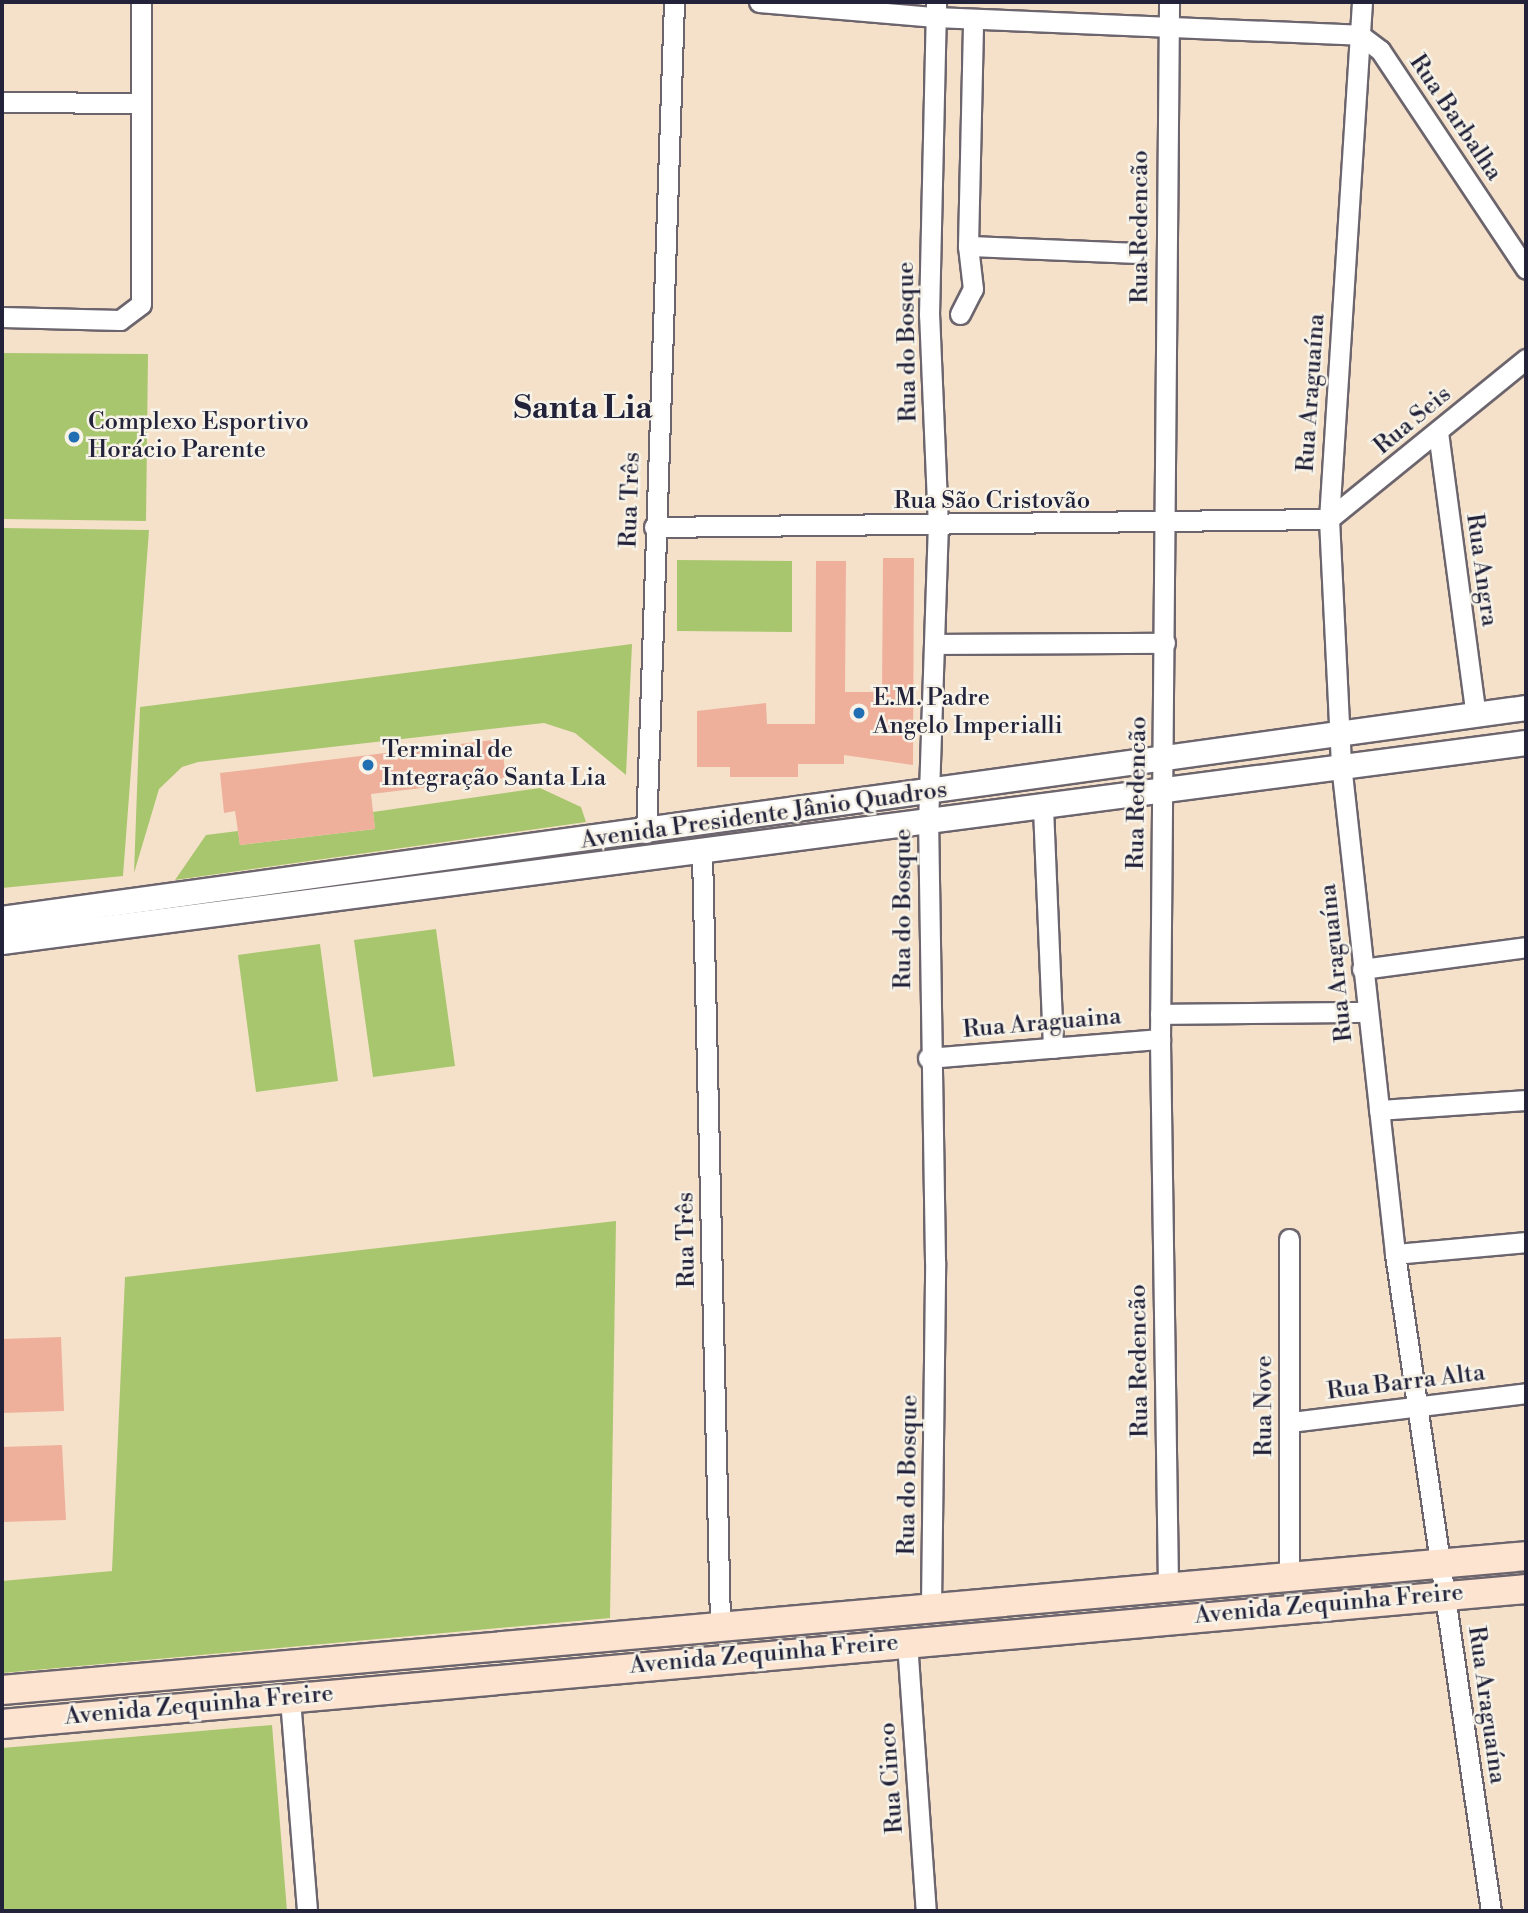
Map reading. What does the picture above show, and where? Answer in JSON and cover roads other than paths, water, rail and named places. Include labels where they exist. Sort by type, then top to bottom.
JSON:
[{"type":"main road","name":"Avenida Zequinha Freire","points":[[2,1690],[931,1606],[1103,1594],[1289,1573],[1526,1556]]},
{"type":"main road","name":"Avenida Zequinha Freire","points":[[2,1724],[1102,1624],[1526,1589]]},
{"type":"main road","points":[[1102,1624],[1103,1594]]},
{"type":"main road","points":[[145,1711],[156,1677]]},
{"type":"street","points":[[2,317],[120,320],[137,312],[144,284],[139,103],[141,2]]},
{"type":"street","name":"Rua Três","points":[[646,833],[654,527],[674,2]]},
{"type":"street","points":[[759,2],[936,9],[973,19],[1360,35]]},
{"type":"street","name":"Rua Redencão","points":[[1168,1586],[1160,1014],[1169,2]]},
{"type":"street","name":"Rua Araguaína","points":[[1362,2],[1329,519],[1340,764],[1395,1254],[1443,1562],[1445,1595],[1491,1911]]},
{"type":"street","name":"Rua do Bosque","points":[[931,1606],[935,1261],[928,1058],[928,824],[938,527],[929,315],[936,9]]},
{"type":"street","points":[[960,314],[973,289],[968,246],[973,19]]},
{"type":"street","name":"Rua Barbalha","points":[[1360,35],[1380,50],[1526,269]]},
{"type":"street","points":[[2,102],[139,103]]},
{"type":"street","points":[[968,246],[1134,253]]},
{"type":"street","name":"Rua Seis","points":[[1329,519],[1526,359]]},
{"type":"street","name":"Rua Angra","points":[[1438,432],[1476,715]]},
{"type":"street","name":"Rua São Cristovão","points":[[654,527],[1163,526],[1329,519]]},
{"type":"street","points":[[936,644],[1165,643]]},
{"type":"street","name":"Avenida Presidente Jânio Quadros","points":[[2,919],[142,903],[930,792],[1163,755],[1339,735],[1526,708]]},
{"type":"street","name":"Avenida Presidente Jânio Quadros","points":[[2,942],[178,923],[617,866],[1043,808],[1161,788],[1526,743]]},
{"type":"street","points":[[1043,808],[1053,1048]]},
{"type":"street","points":[[617,866],[646,833]]},
{"type":"street","name":"Rua Três","points":[[702,854],[720,1625]]},
{"type":"street","points":[[142,903],[178,923]]},
{"type":"street","points":[[1362,969],[1526,947]]},
{"type":"street","points":[[1160,1014],[1367,1013]]},
{"type":"street","name":"Rua Araguaina","points":[[928,1058],[1160,1039]]},
{"type":"street","points":[[1380,1110],[1526,1100]]},
{"type":"street","name":"Rua Nove","points":[[1289,1239],[1289,1573]]},
{"type":"street","points":[[1395,1254],[1526,1242]]},
{"type":"street","name":"Rua Barra Alta","points":[[1291,1422],[1419,1404],[1526,1394]]},
{"type":"street","name":"Rua Cinco","points":[[907,1642],[926,1911]]},
{"type":"street","points":[[290,1699],[307,1911]]},
{"type":"place","name":"Complexo Esportivo Horácio Parente","points":[[74,437]]},
{"type":"place","name":"E.M. Padre Angelo Imperialli","points":[[859,713]]},
{"type":"place","name":"Terminal de Integração Santa Lia","points":[[368,765]]},
{"type":"district","name":"Santa Lia","points":[[583,408]]}]
